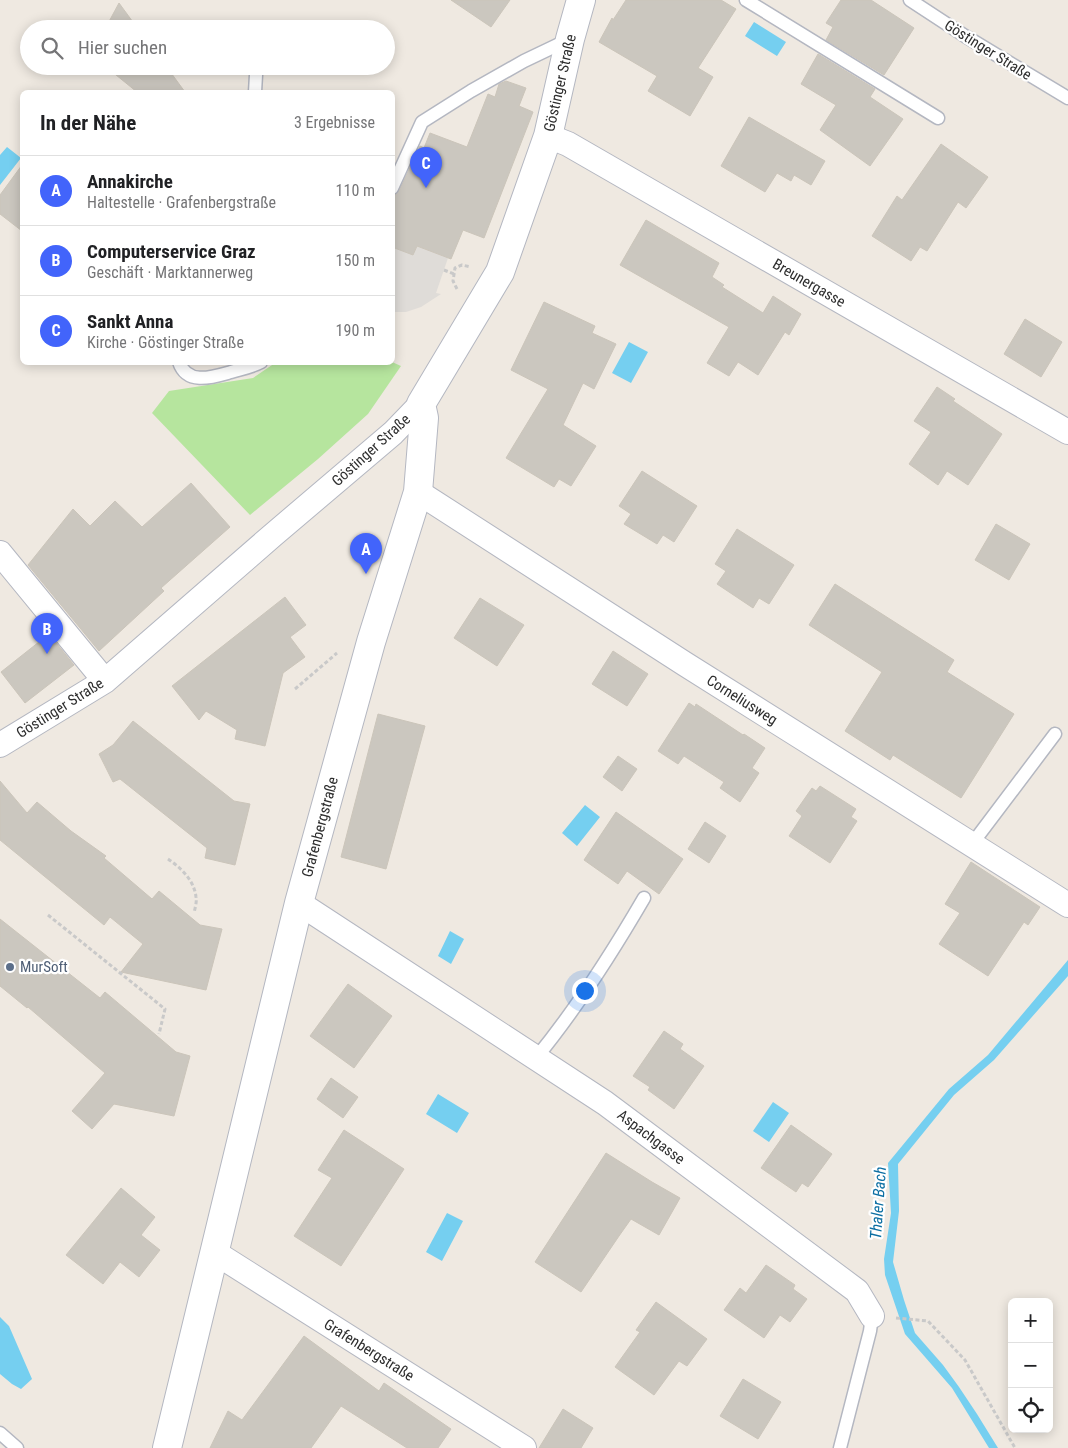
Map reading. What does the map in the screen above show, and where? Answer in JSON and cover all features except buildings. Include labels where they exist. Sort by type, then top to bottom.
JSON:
[{"type":"street","name":"Göstinger Straße","points":[[0,745],[105,681],[393,433],[421,404],[500,272],[548,136],[580,0]]},
{"type":"street","name":"Breunergasse","points":[[548,136],[568,144],[1068,432]]},
{"type":"street","name":"Grafenbergstraße","points":[[167,1448],[299,903],[371,642],[418,492],[424,418],[421,404]]},
{"type":"street","name":"Corneliusweg","points":[[418,492],[693,670],[1068,905]]},
{"type":"street","points":[[0,553],[105,681]]},
{"type":"street","name":"Aspachgasse","points":[[299,903],[605,1102],[857,1291],[880,1317]]},
{"type":"street","name":"Grafenbergstraße","points":[[214,1252],[524,1448]]},
{"type":"lane","points":[[746,0],[938,118]]},
{"type":"lane","name":"Göstinger Straße","points":[[910,0],[973,41],[1068,98]]},
{"type":"lane","points":[[395,181],[422,122],[471,90],[524,61],[570,39]]},
{"type":"lane","points":[[255,90],[256,75]]},
{"type":"lane","points":[[181,365],[189,376],[208,378],[251,365]]},
{"type":"lane","points":[[972,844],[1055,734]]},
{"type":"lane","points":[[536,1058],[561,1027],[644,898]]},
{"type":"lane","points":[[840,1448],[870,1331],[880,1317]]},
{"type":"lane","points":[[0,1433],[17,1448]]},
{"type":"path","points":[[459,290],[452,281],[455,268],[462,265],[468,266]]},
{"type":"path","points":[[444,270],[454,274]]},
{"type":"path","points":[[295,689],[350,642],[371,642]]},
{"type":"path","points":[[168,859],[182,869],[192,884],[197,898],[194,913]]},
{"type":"path","points":[[48,915],[165,1009],[159,1034]]},
{"type":"path","points":[[880,1317],[928,1321],[965,1360],[1015,1448]]},
{"type":"green space","points":[[395,363],[401,366],[368,414],[318,459],[250,515],[152,413],[169,391],[253,378],[272,365],[395,365]]},
{"type":"shaded area","points":[[417,246],[448,258],[436,293],[441,294],[421,307],[406,312],[395,312],[395,248],[413,255]]},
{"type":"water","points":[[754,22],[786,42],[777,56],[745,36]]},
{"type":"water","points":[[7,147],[20,157],[20,159],[0,185],[0,155]]},
{"type":"water","points":[[629,342],[648,352],[631,383],[612,373]]},
{"type":"water","points":[[585,805],[600,817],[577,846],[562,833]]},
{"type":"water","points":[[450,931],[464,939],[451,964],[438,956]]},
{"type":"water","name":"Thaler Bach","points":[[1068,960],[1068,976],[994,1060],[954,1095],[898,1164],[899,1211],[893,1262],[904,1300],[915,1333],[959,1387],[998,1448],[989,1448],[952,1388],[905,1334],[885,1275],[884,1259],[891,1213],[888,1163],[949,1089],[988,1055]]},
{"type":"water","points":[[438,1094],[469,1113],[457,1133],[426,1114]]},
{"type":"water","points":[[773,1102],[789,1113],[769,1142],[753,1131]]},
{"type":"water","points":[[447,1213],[463,1221],[442,1261],[426,1252]]},
{"type":"water","points":[[0,1317],[9,1326],[32,1379],[21,1389],[0,1374]]},
{"type":"place","name":"Sankt Anna","points":[[426,188]]},
{"type":"place","name":"Annakirche","points":[[366,574]]},
{"type":"place","name":"Computerservice Graz","points":[[47,654]]},
{"type":"place","name":"MurSoft","points":[[10,967]]}]
